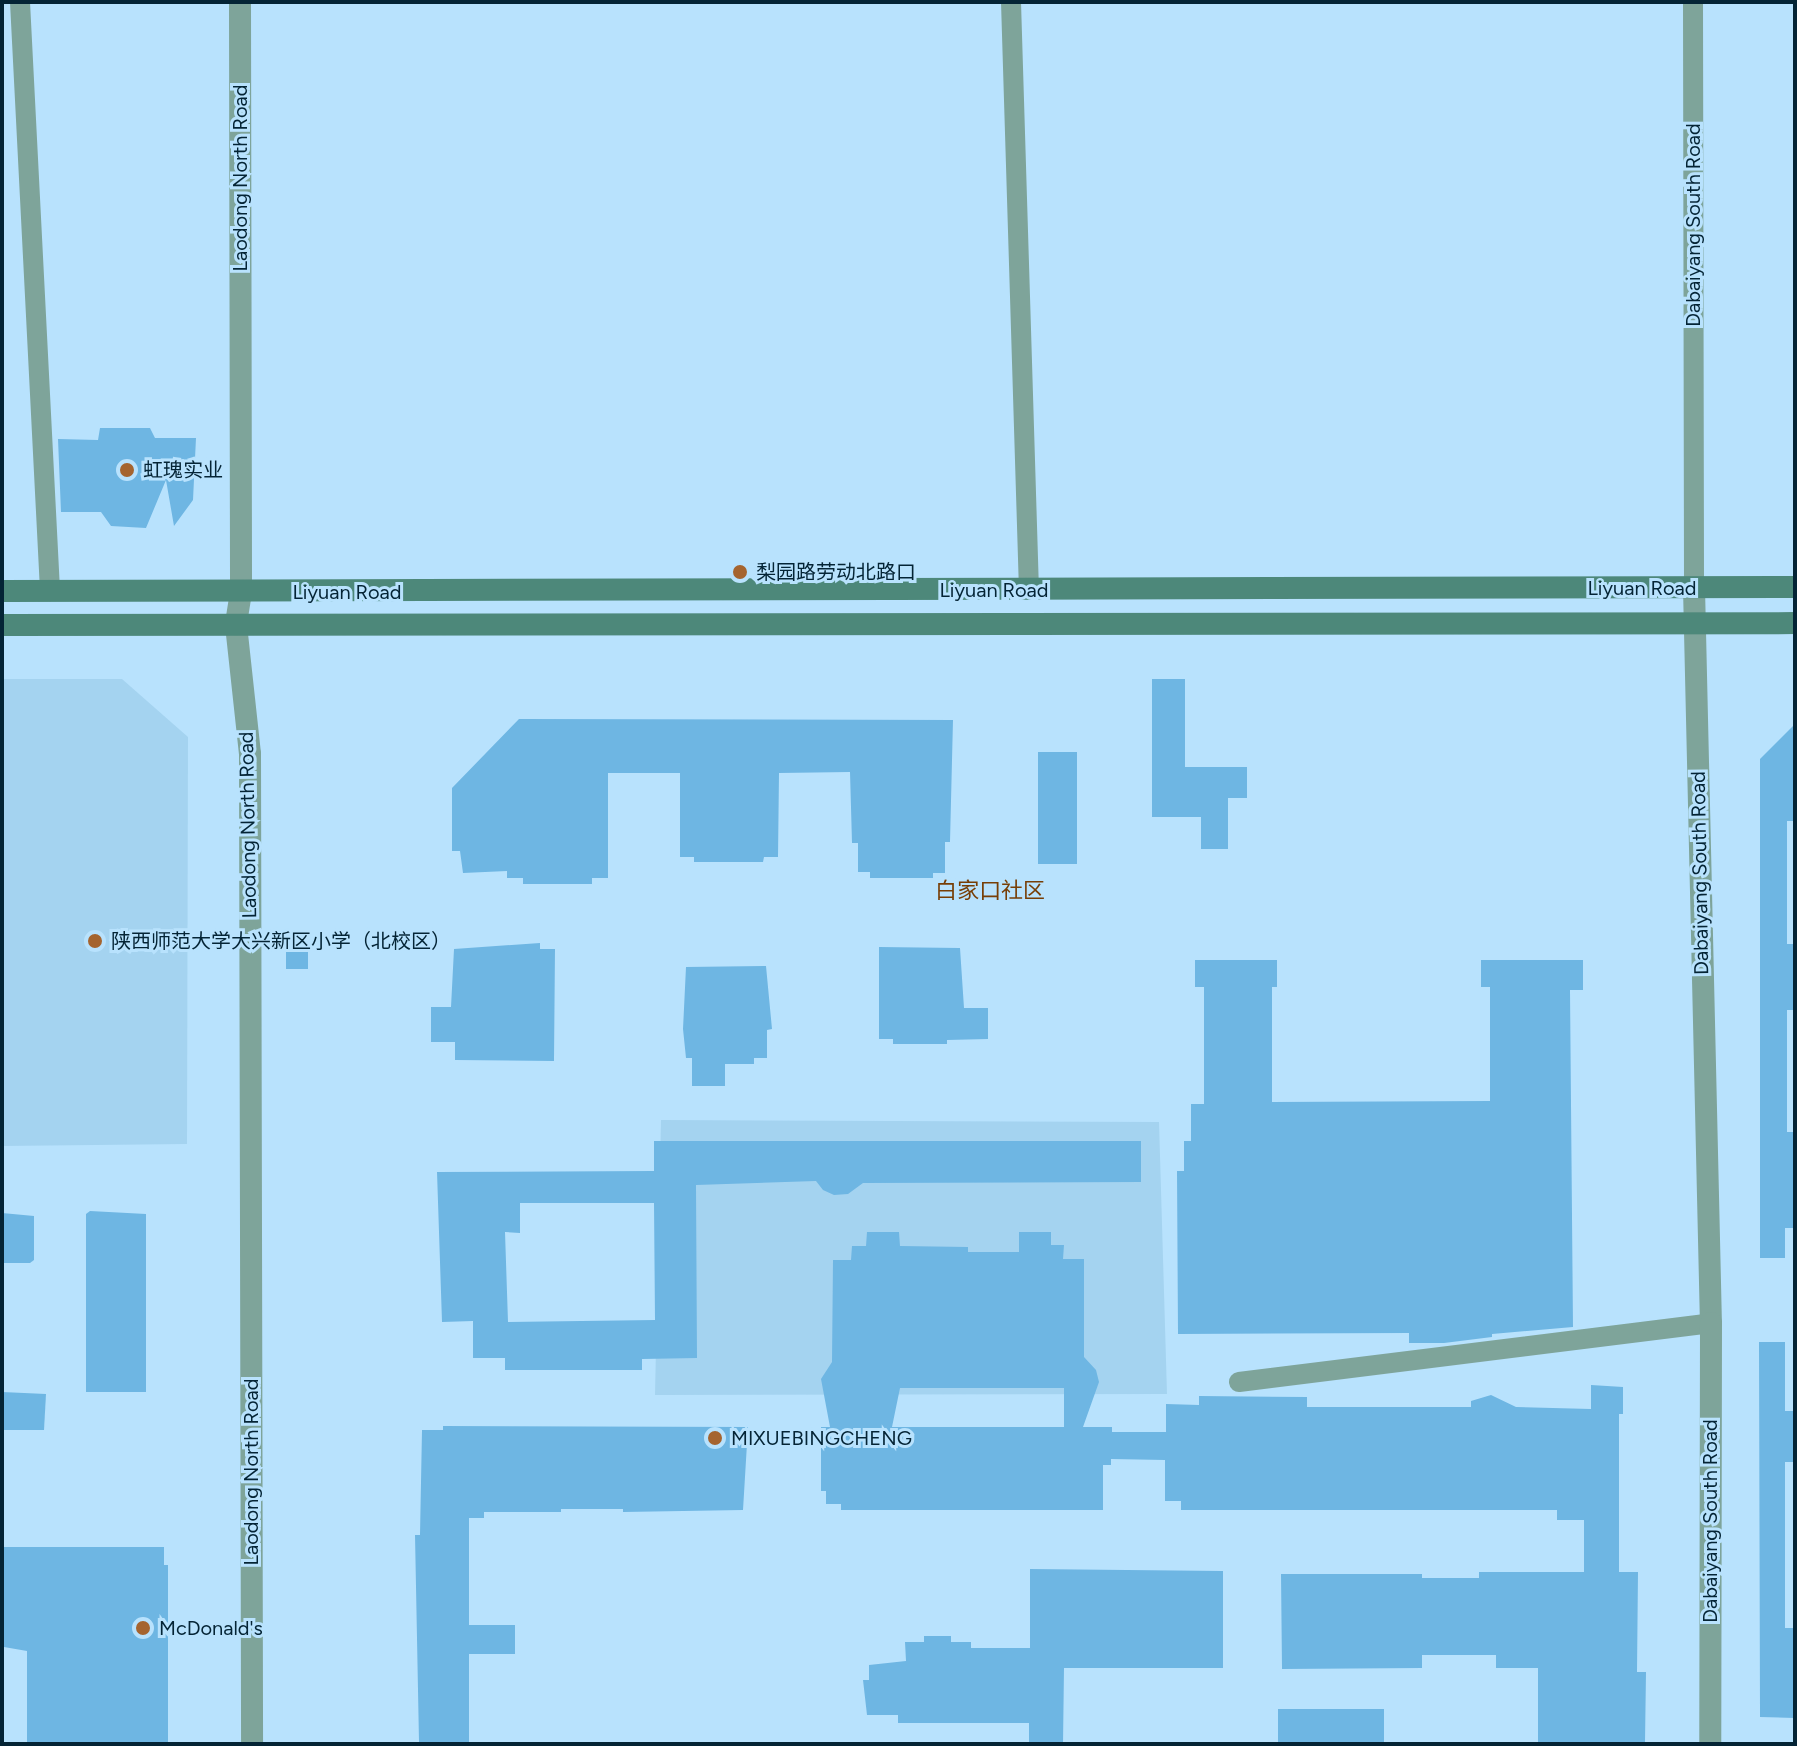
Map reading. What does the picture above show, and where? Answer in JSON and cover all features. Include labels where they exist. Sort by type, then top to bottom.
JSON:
[{"type":"main road","name":"Liyuan Road","points":[[2,591],[1795,587]]},
{"type":"main road","name":"Liyuan Road","points":[[2,625],[1795,623]]},
{"type":"street","points":[[20,2],[50,591]]},
{"type":"street","name":"Laodong North Road","points":[[240,2],[241,592],[236,625],[250,754],[252,1744]]},
{"type":"street","points":[[1011,2],[1029,590]]},
{"type":"street","name":"Dabaiyang South Road","points":[[1693,2],[1694,622],[1711,1323],[1710,1744]]},
{"type":"street","points":[[1239,1382],[1711,1323]]},
{"type":"shaded area","name":"陕西师范大学大兴新区小学（北校区）","points":[[2,679],[122,679],[188,737],[187,1144],[2,1146]]},
{"type":"shaded area","points":[[661,1120],[1159,1122],[1167,1394],[655,1395]]},
{"type":"building","name":"虹瑰实业","points":[[100,428],[150,428],[155,438],[196,438],[193,500],[174,526],[166,480],[146,528],[111,526],[101,512],[61,512],[58,439],[98,440]]},
{"type":"building","points":[[1152,679],[1185,679],[1185,767],[1247,767],[1247,798],[1228,798],[1228,849],[1201,849],[1201,817],[1152,817]]},
{"type":"building","points":[[519,719],[953,720],[950,842],[945,842],[945,873],[933,873],[933,878],[870,878],[870,872],[858,872],[858,843],[852,843],[850,772],[779,773],[778,857],[764,857],[763,862],[694,862],[694,857],[680,857],[680,773],[608,773],[608,878],[592,878],[592,884],[523,884],[523,878],[507,878],[507,871],[463,873],[460,851],[452,851],[452,788]]},
{"type":"building","points":[[1795,724],[1795,821],[1787,821],[1787,944],[1795,944],[1795,1010],[1787,1010],[1787,1132],[1795,1132],[1795,1228],[1785,1228],[1785,1258],[1760,1258],[1760,759]]},
{"type":"building","points":[[1038,752],[1077,752],[1077,864],[1038,864]]},
{"type":"building","points":[[308,942],[308,969],[286,969],[286,944]]},
{"type":"building","points":[[540,943],[540,949],[555,949],[554,1061],[455,1060],[455,1042],[431,1042],[431,1007],[451,1007],[454,949]]},
{"type":"building","points":[[879,947],[960,948],[964,1008],[988,1008],[988,1039],[947,1040],[947,1044],[893,1044],[893,1039],[879,1039]]},
{"type":"building","points":[[1195,960],[1277,960],[1277,987],[1272,987],[1272,1102],[1490,1101],[1490,987],[1481,987],[1481,960],[1583,960],[1583,990],[1570,990],[1573,1327],[1492,1334],[1492,1337],[1444,1343],[1409,1343],[1409,1333],[1178,1334],[1177,1171],[1184,1171],[1184,1141],[1191,1141],[1191,1104],[1204,1104],[1204,987],[1195,987]]},
{"type":"building","points":[[766,966],[772,1029],[767,1030],[767,1058],[754,1058],[754,1064],[725,1064],[725,1086],[692,1086],[692,1058],[686,1058],[683,1029],[686,967]]},
{"type":"building","points":[[654,1141],[1141,1141],[1141,1182],[863,1183],[848,1194],[834,1195],[823,1190],[816,1181],[696,1185],[697,1358],[642,1359],[642,1370],[505,1370],[505,1358],[473,1358],[473,1321],[442,1322],[437,1172],[654,1171]],"holes":[[[520,1203],[654,1203],[655,1320],[508,1322],[505,1232],[520,1233]]]},
{"type":"building","points":[[90,1211],[146,1214],[146,1392],[86,1392],[86,1214]]},
{"type":"building","points":[[2,1213],[34,1216],[34,1260],[30,1263],[2,1263]]},
{"type":"building","points":[[867,1232],[899,1232],[900,1246],[968,1247],[968,1252],[1019,1252],[1019,1232],[1051,1232],[1051,1245],[1064,1245],[1063,1259],[1084,1259],[1084,1357],[1096,1370],[1099,1382],[1083,1427],[1112,1427],[1112,1432],[1166,1432],[1166,1404],[1199,1405],[1199,1396],[1307,1397],[1307,1407],[1471,1407],[1471,1401],[1491,1395],[1516,1407],[1591,1409],[1591,1385],[1623,1387],[1623,1414],[1619,1414],[1619,1572],[1638,1572],[1637,1672],[1646,1672],[1645,1742],[1538,1742],[1538,1668],[1496,1668],[1496,1655],[1422,1655],[1422,1668],[1282,1669],[1281,1574],[1422,1574],[1422,1578],[1479,1578],[1479,1572],[1584,1572],[1584,1520],[1557,1520],[1557,1510],[1181,1510],[1181,1501],[1165,1501],[1165,1460],[1111,1459],[1111,1465],[1103,1465],[1103,1510],[841,1510],[841,1504],[826,1504],[826,1491],[821,1491],[821,1427],[830,1427],[821,1379],[832,1362],[833,1260],[851,1260],[852,1246],[866,1246]],"holes":[[[900,1388],[1064,1388],[1064,1427],[892,1427]]]},
{"type":"building","points":[[1759,1342],[1785,1342],[1785,1411],[1795,1411],[1795,1462],[1785,1462],[1785,1628],[1795,1628],[1795,1718],[1760,1717]]},
{"type":"building","points":[[2,1392],[46,1394],[44,1430],[2,1430]]},
{"type":"building","points":[[443,1426],[748,1427],[743,1510],[623,1512],[623,1509],[561,1509],[561,1512],[484,1512],[484,1518],[469,1518],[469,1625],[515,1625],[515,1654],[469,1654],[469,1744],[419,1742],[415,1535],[420,1535],[422,1430],[443,1430]]},
{"type":"building","points":[[3,1547],[164,1547],[164,1565],[168,1565],[168,1744],[27,1744],[27,1651],[4,1647],[2,1632]]},
{"type":"building","points":[[1030,1569],[1223,1571],[1223,1668],[1064,1668],[1063,1744],[1029,1744],[1029,1723],[898,1723],[898,1715],[867,1715],[863,1680],[869,1680],[869,1665],[906,1661],[905,1642],[924,1642],[924,1636],[951,1636],[951,1642],[971,1642],[971,1648],[1030,1648]]},
{"type":"building","points":[[1278,1709],[1384,1709],[1384,1744],[1278,1744]]},
{"type":"place","name":"虹瑰实业","points":[[127,470]]},
{"type":"place","name":"梨园路劳动北路口","points":[[740,572]]},
{"type":"place","name":"陕西师范大学大兴新区小学（北校区）","points":[[95,941]]},
{"type":"place","name":"MIXUEBINGCHENG","points":[[715,1438]]},
{"type":"place","name":"McDonald's","points":[[143,1628]]},
{"type":"district","name":"白家口社区","points":[[990,891]]}]
